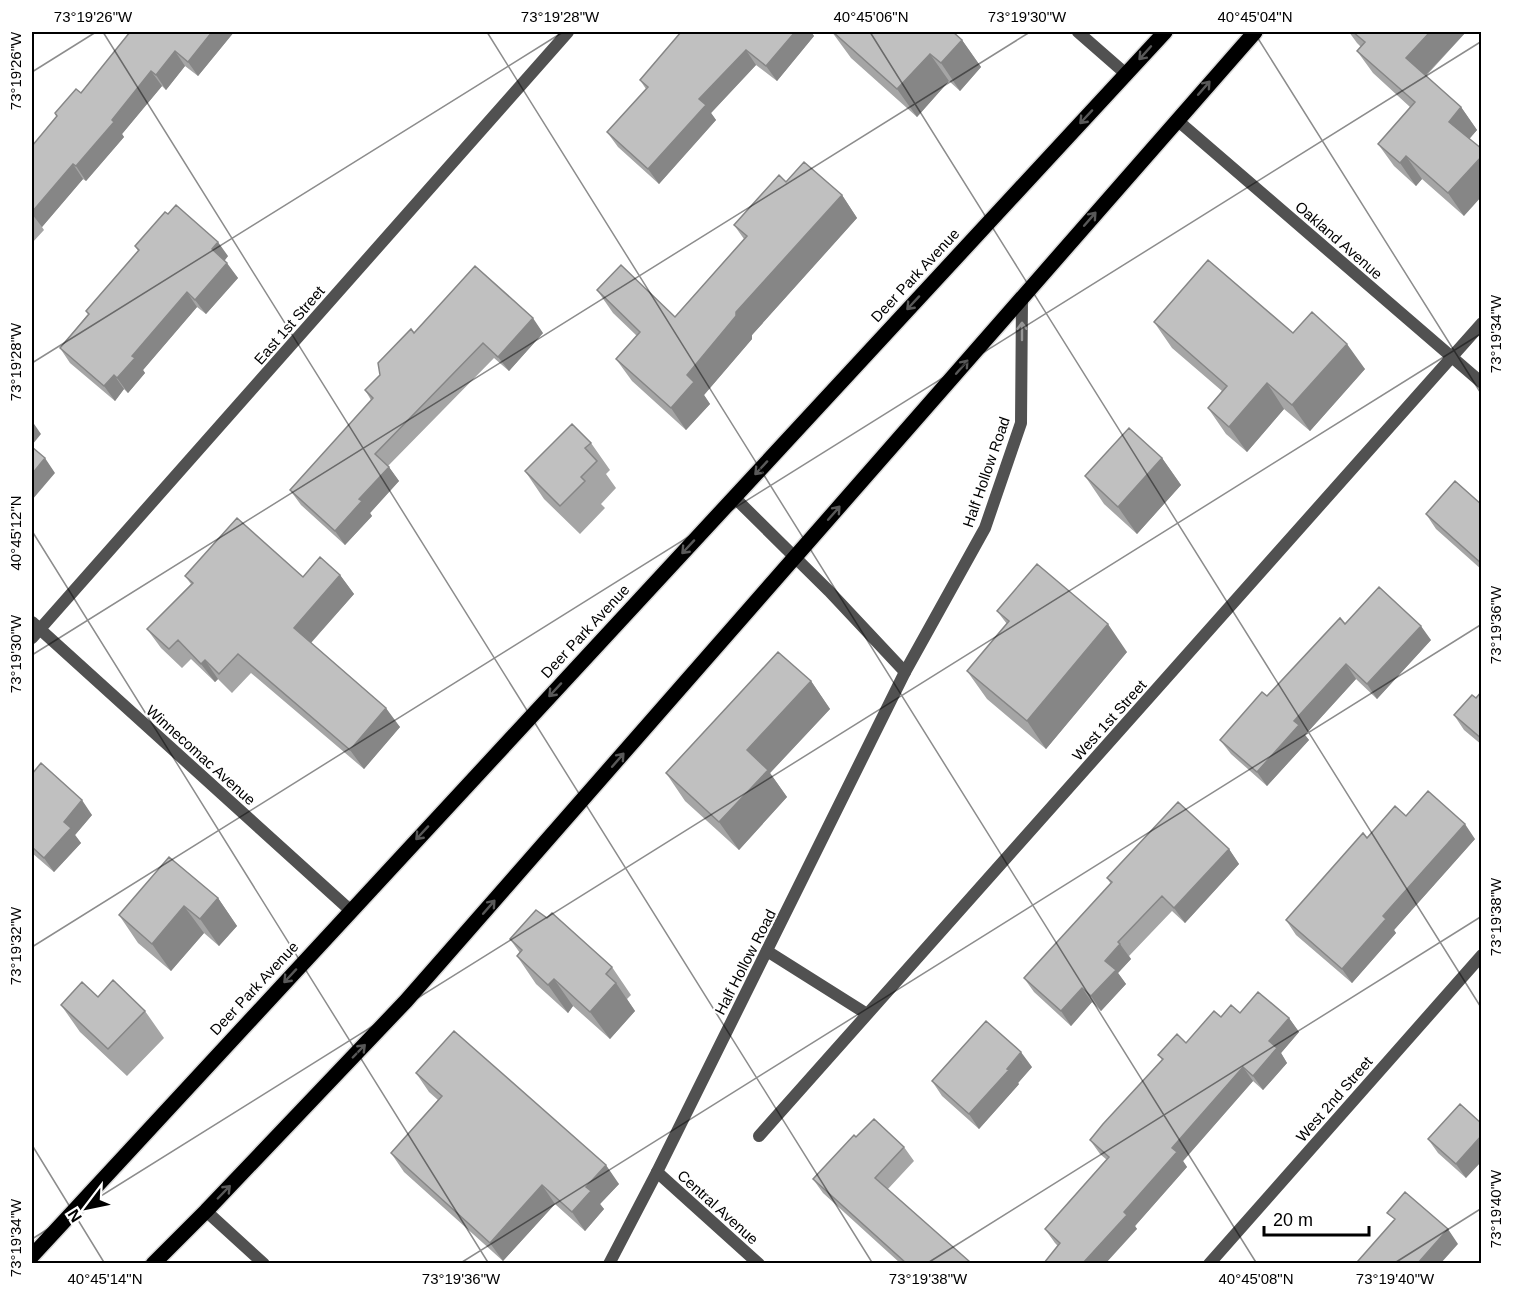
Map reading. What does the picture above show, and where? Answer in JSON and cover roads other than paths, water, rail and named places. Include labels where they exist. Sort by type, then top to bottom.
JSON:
[{"type":"main road","name":"Deer Park Avenue","points":[[32,1256],[1165,32]]},
{"type":"main road","points":[[153,1263],[206,1211],[406,1001],[1255,32]]},
{"type":"street","name":"East 1st Street","points":[[34,630],[568,32]]},
{"type":"street","points":[[1078,32],[1126,74]]},
{"type":"street","name":"Oakland Avenue","points":[[1177,120],[1482,383]]},
{"type":"street","name":"Half Hollow Road","points":[[609,1263],[657,1172],[906,672],[985,528],[1021,423],[1022,298]]},
{"type":"street","name":"West 1st Street","points":[[759,1136],[1482,323]]},
{"type":"street","points":[[734,497],[906,672]]},
{"type":"street","name":"Winnecomac Avenue","points":[[34,630],[350,910]]},
{"type":"street","points":[[767,951],[867,1014]]},
{"type":"street","name":"West 2nd Street","points":[[1209,1263],[1482,955]]},
{"type":"street","name":"Central Avenue","points":[[657,1172],[759,1263]]},
{"type":"street","points":[[206,1211],[264,1263]]}]
